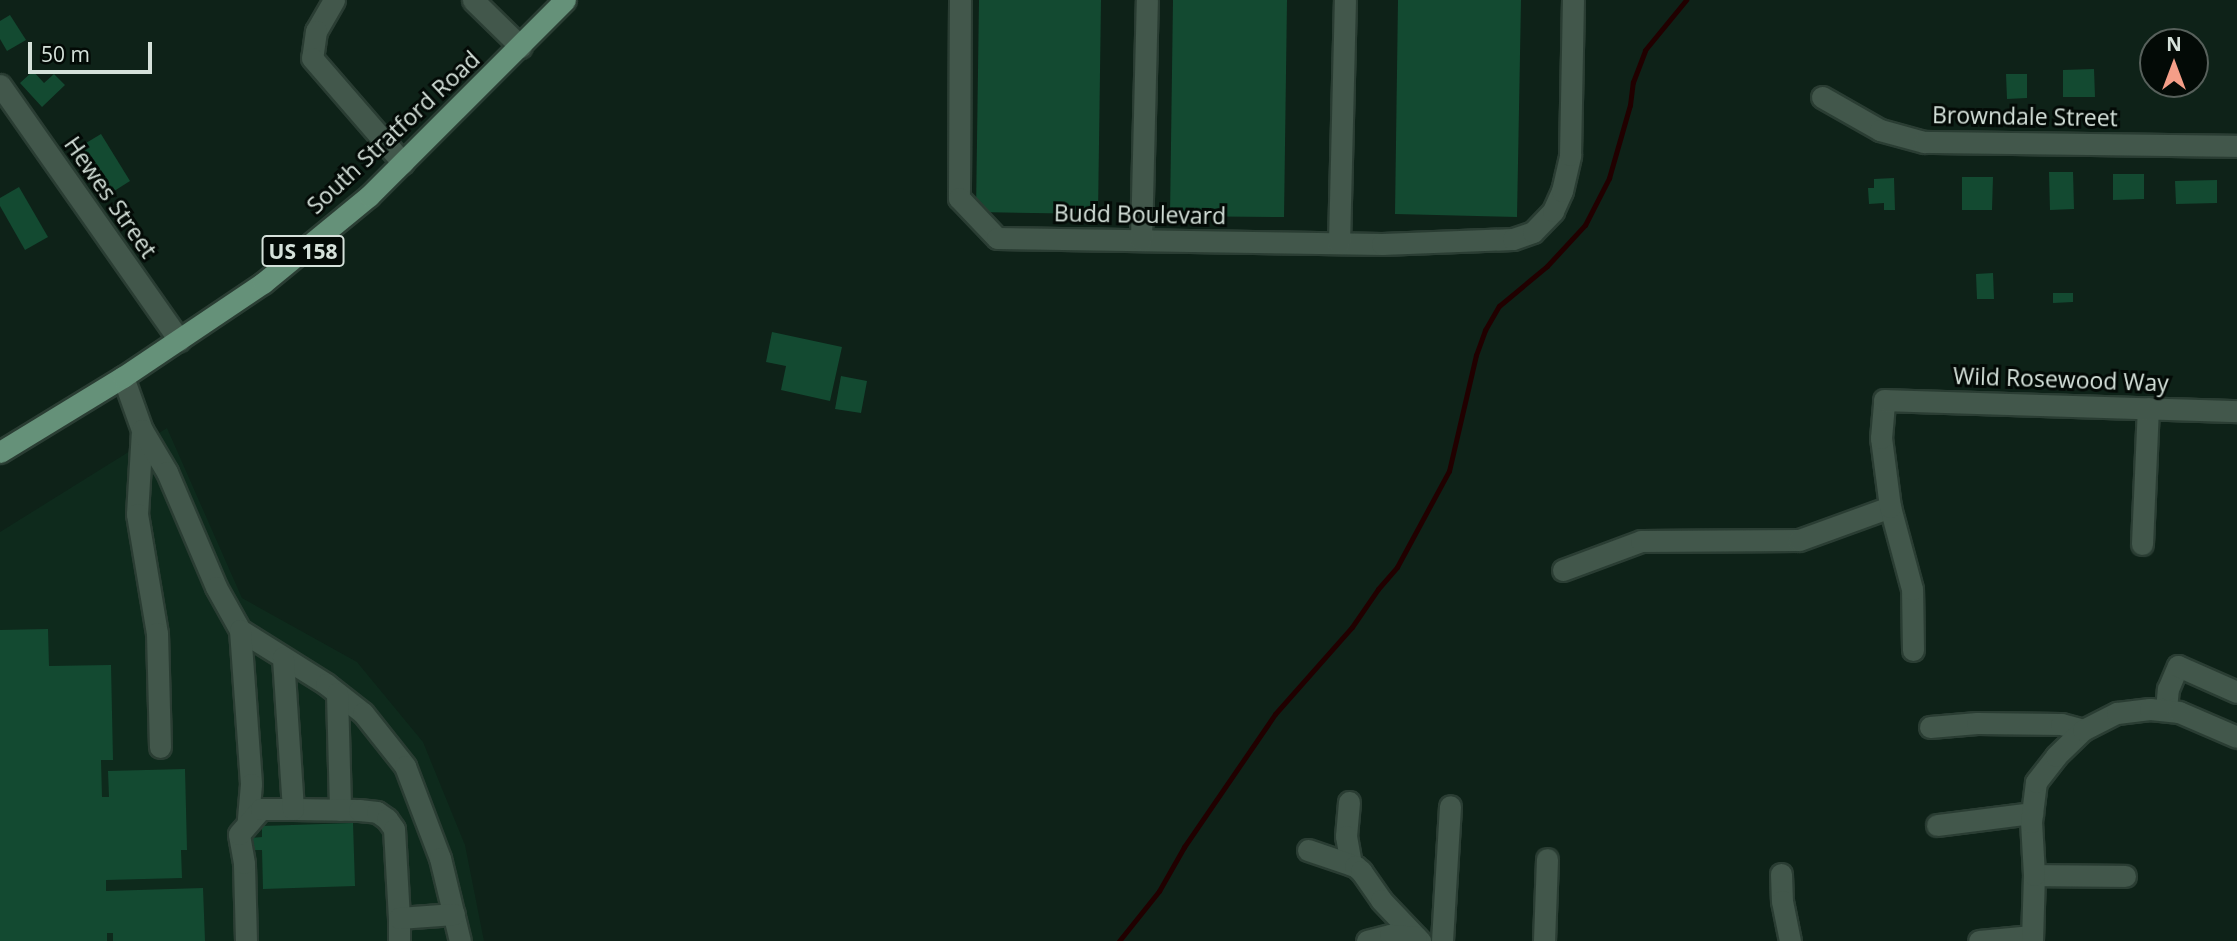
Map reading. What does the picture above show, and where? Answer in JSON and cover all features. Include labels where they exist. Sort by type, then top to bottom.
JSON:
[{"type":"main road","name":"South Stratford Road","points":[[0,452],[123,377],[263,283],[369,196],[521,47],[565,0]]},
{"type":"street","points":[[334,0],[316,32],[312,58],[403,163]]},
{"type":"street","points":[[473,0],[521,47]]},
{"type":"street","name":"Budd Boulevard","points":[[960,0],[959,198],[998,238],[1339,243],[1513,239],[1533,232],[1553,211],[1570,156],[1573,0]]},
{"type":"street","points":[[1141,240],[1147,0]]},
{"type":"street","points":[[1339,243],[1345,0]]},
{"type":"street","name":"Hewes Street","points":[[0,85],[179,340]]},
{"type":"street","name":"Browndale Street","points":[[1822,97],[1880,130],[1924,142],[2237,146]]},
{"type":"street","points":[[123,377],[142,430],[167,472],[216,587],[240,631],[250,762],[248,822]]},
{"type":"street","name":"Wild Rosewood Way","points":[[1890,507],[1881,439],[1884,400],[2237,411]]},
{"type":"street","points":[[2142,544],[2148,408]]},
{"type":"street","points":[[142,430],[137,514],[157,634],[160,747]]},
{"type":"street","points":[[1563,570],[1641,541],[1799,540],[1890,507],[1912,589],[1913,650]]},
{"type":"street","points":[[240,631],[283,657],[363,713],[405,766],[440,858],[460,941]]},
{"type":"street","points":[[283,657],[293,809]]},
{"type":"street","points":[[2166,710],[2168,689],[2178,666],[2237,691]]},
{"type":"street","points":[[337,693],[340,810]]},
{"type":"street","points":[[1979,941],[2032,938],[2032,813],[2036,782],[2056,756],[2083,730],[2117,713],[2150,709],[2179,712],[2237,737]]},
{"type":"street","points":[[1930,727],[1977,723],[2061,724],[2083,730]]},
{"type":"street","points":[[1349,802],[1346,836],[1351,865]]},
{"type":"street","points":[[1442,941],[1450,806]]},
{"type":"street","points":[[246,941],[244,863],[239,834],[261,809],[377,813],[394,829],[399,941]]},
{"type":"street","points":[[1937,825],[2032,813]]},
{"type":"street","points":[[1308,850],[1361,871],[1381,900],[1415,940]]},
{"type":"street","points":[[1544,941],[1547,859]]},
{"type":"street","points":[[1781,874],[1782,901],[1790,941]]},
{"type":"street","points":[[2034,875],[2125,876]]},
{"type":"street","points":[[399,918],[454,914]]},
{"type":"street","points":[[1367,941],[1390,935],[1415,940]]},
{"type":"shaded area","points":[[167,428],[242,598],[357,662],[423,742],[465,845],[484,941],[0,941],[0,532]]},
{"type":"building","points":[[979,0],[1101,0],[1098,214],[976,212]]},
{"type":"building","points":[[1173,0],[1287,0],[1284,217],[1170,216]]},
{"type":"building","points":[[1398,0],[1521,0],[1517,217],[1395,214]]},
{"type":"building","points":[[10,15],[26,40],[7,51],[0,39],[0,21]]},
{"type":"building","points":[[2094,69],[2095,97],[2063,97],[2063,70]]},
{"type":"building","points":[[33,71],[44,83],[54,74],[65,85],[42,107],[20,83]]},
{"type":"building","points":[[2006,74],[2027,74],[2027,98],[2007,99]]},
{"type":"building","points":[[101,134],[130,181],[111,193],[81,146]]},
{"type":"building","points":[[2049,172],[2073,172],[2074,209],[2050,210]]},
{"type":"building","points":[[2113,174],[2144,174],[2144,199],[2113,200]]},
{"type":"building","points":[[1962,177],[1993,177],[1992,210],[1962,210]]},
{"type":"building","points":[[1894,178],[1895,210],[1884,210],[1884,203],[1869,204],[1868,188],[1874,188],[1874,179]]},
{"type":"building","points":[[2217,180],[2217,203],[2176,204],[2175,181]]},
{"type":"building","points":[[19,187],[48,237],[25,250],[0,206],[0,198]]},
{"type":"building","points":[[1993,273],[1994,299],[1977,299],[1976,274]]},
{"type":"building","points":[[2053,293],[2073,293],[2073,302],[2053,303]]},
{"type":"building","points":[[772,332],[842,347],[830,401],[781,390],[786,366],[766,362]]},
{"type":"building","points":[[841,376],[867,381],[861,413],[835,409]]},
{"type":"building","points":[[48,629],[49,666],[111,665],[113,760],[101,760],[102,797],[109,797],[108,771],[185,769],[187,850],[181,850],[182,878],[106,880],[106,891],[203,888],[205,941],[113,941],[113,933],[107,933],[107,941],[0,941],[0,630]]},
{"type":"building","points":[[353,823],[355,886],[263,889],[262,850],[252,850],[252,838],[262,837],[262,826]]},
{"type":"waterway","points":[[1119,941],[1159,891],[1184,847],[1275,714],[1352,627],[1397,567],[1449,471],[1476,355],[1485,330],[1499,306],[1547,266],[1585,225],[1609,178],[1630,105],[1633,82],[1645,50],[1686,0]]}]
